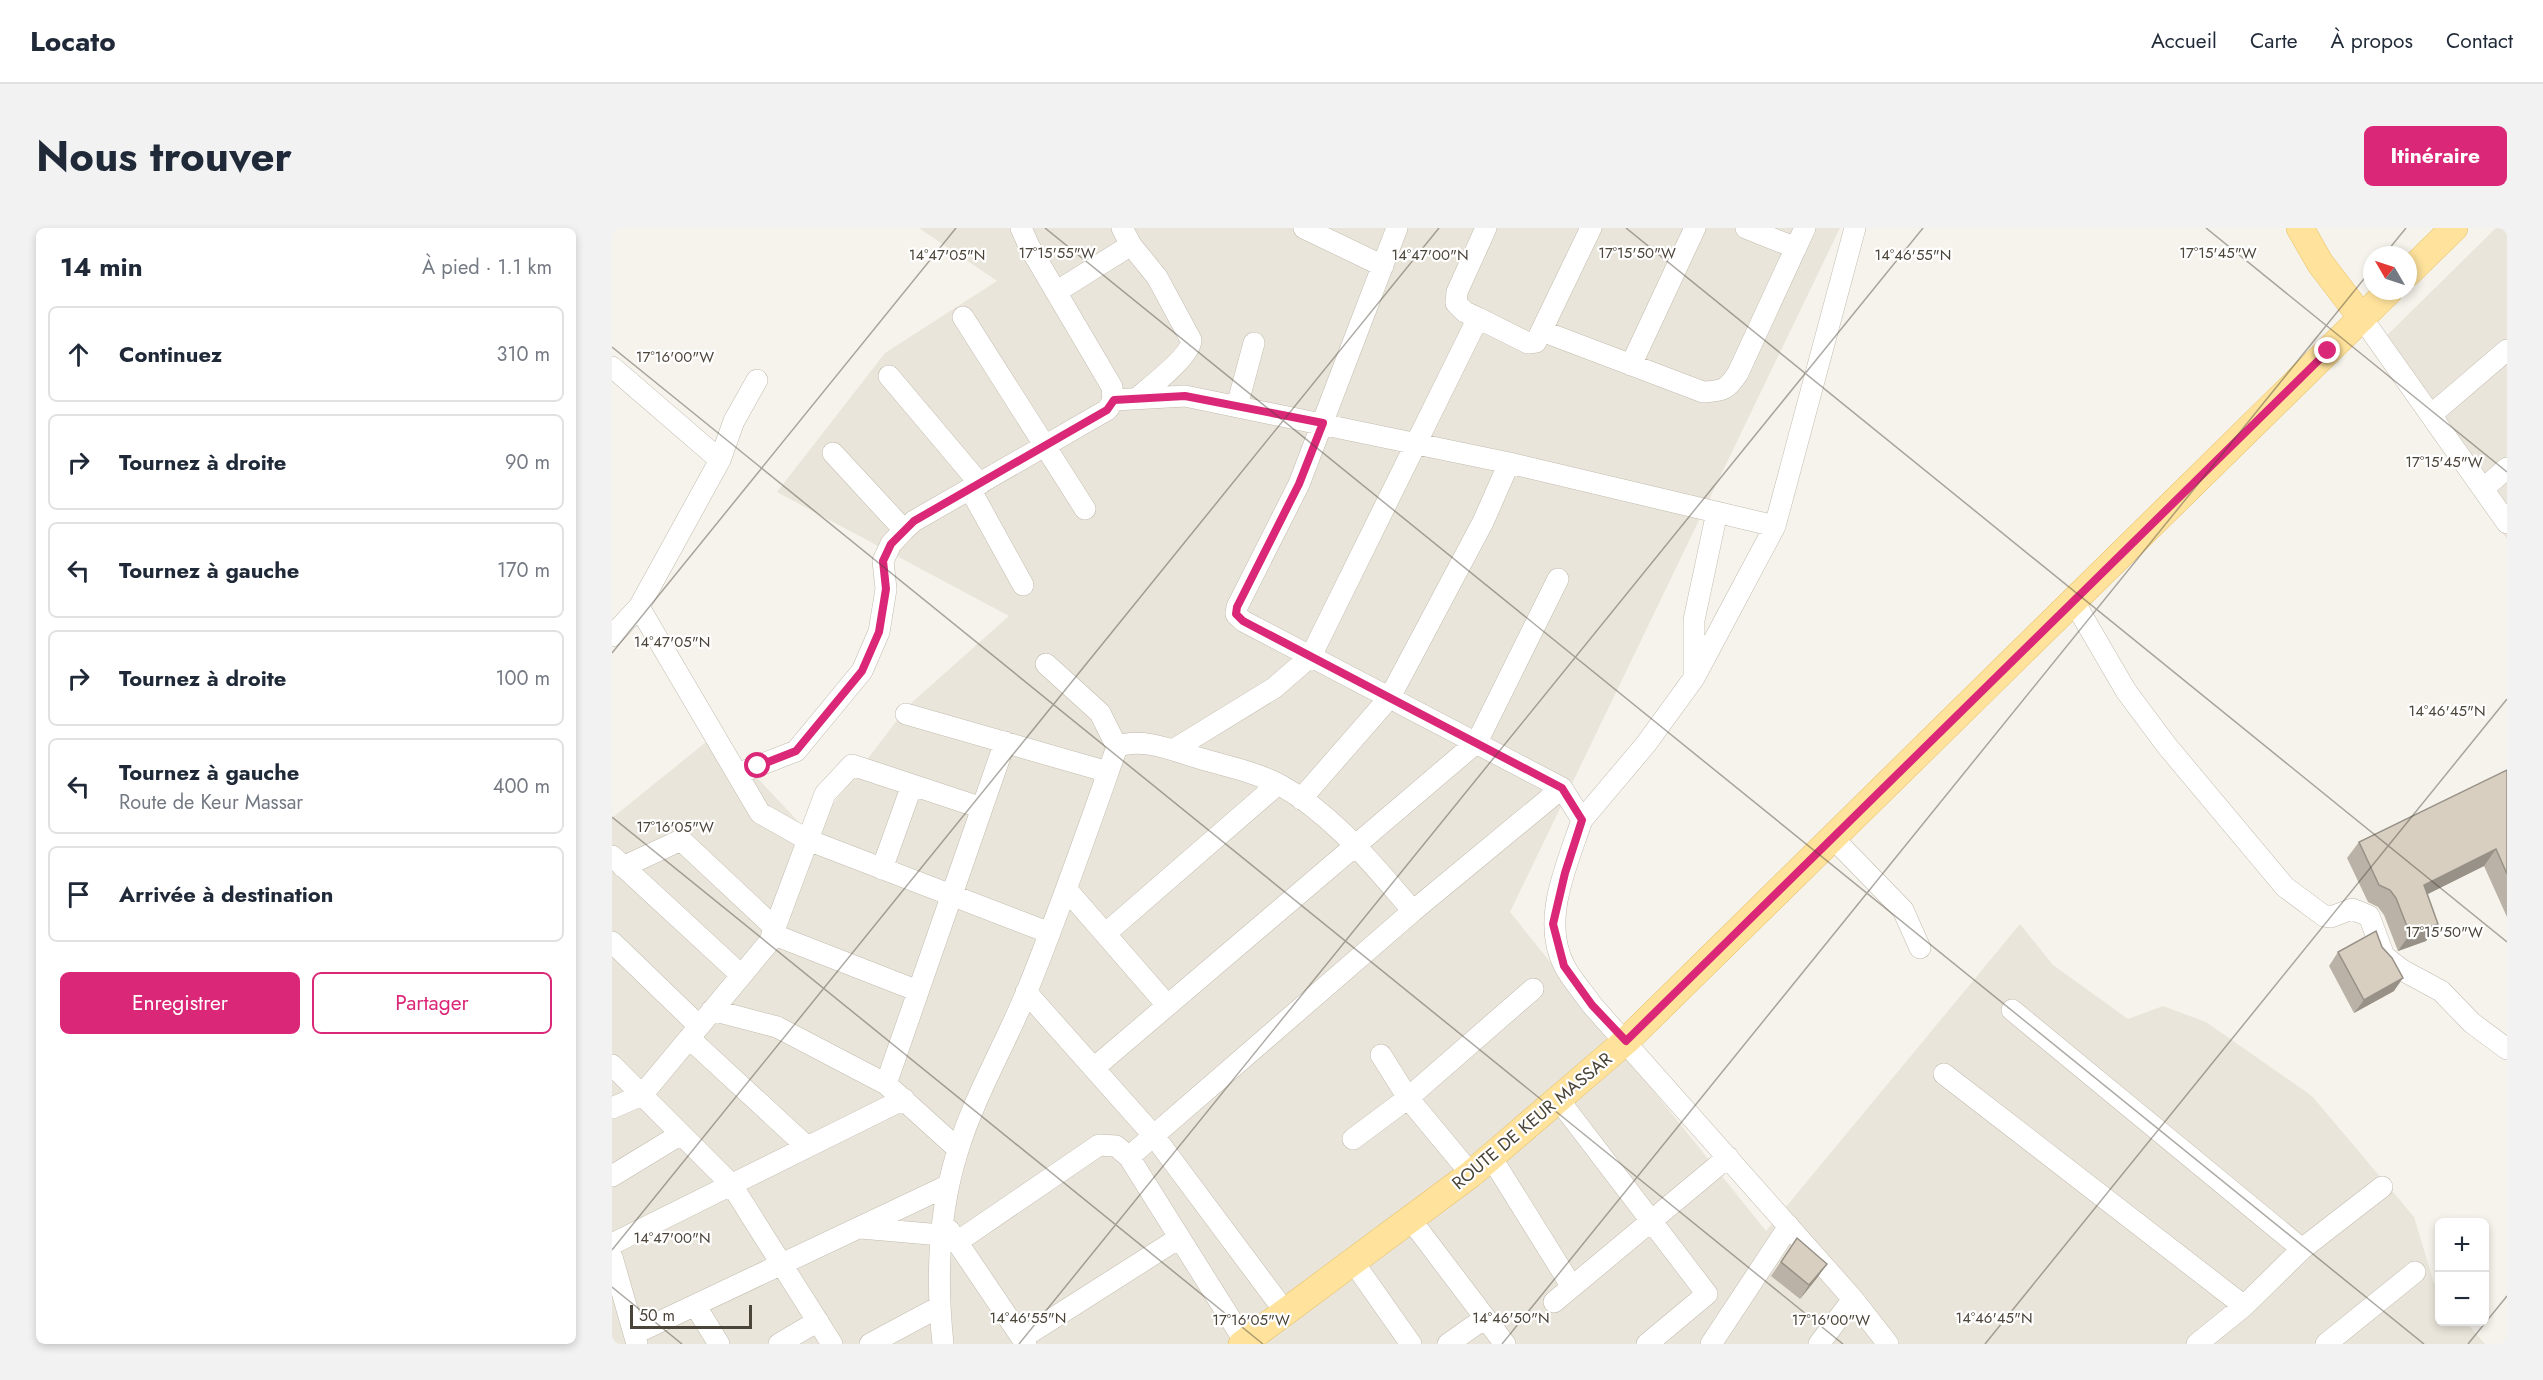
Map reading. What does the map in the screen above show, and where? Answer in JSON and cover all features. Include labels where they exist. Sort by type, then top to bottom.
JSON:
[{"type":"main road","points":[[2300,228],[2320,262],[2362,318]]},
{"type":"main road","points":[[2417,264],[2454,228]]},
{"type":"main road","name":"ROUTE DE KEUR MASSAR","points":[[1243,1343],[1354,1263],[1481,1166],[1626,1041],[2380,300]]},
{"type":"street","points":[[737,774],[796,751],[862,671],[879,632],[886,589],[883,561],[891,544],[904,530],[914,521],[1107,410],[1114,400],[1112,387],[1021,228]]},
{"type":"street","points":[[1304,228],[1383,266]]},
{"type":"street","points":[[1397,228],[1299,484],[1237,607],[1236,614],[1243,621],[1562,788],[1582,820]]},
{"type":"street","points":[[1486,228],[1457,292],[1456,303],[1465,312],[1528,343],[1536,342],[1591,228]]},
{"type":"street","points":[[1631,365],[1695,228]]},
{"type":"street","points":[[1746,228],[1796,248]]},
{"type":"street","points":[[1542,331],[1703,392],[1729,387],[1738,374],[1805,228]]},
{"type":"street","points":[[1855,228],[1775,526],[1694,678],[1646,744],[1582,820],[1565,873],[1553,924],[1564,966],[1592,1005],[1854,1299],[1888,1344]]},
{"type":"street","points":[[1056,292],[1126,236],[1156,277],[1191,340],[1192,346],[1137,399]]},
{"type":"street","points":[[963,317],[1085,509]]},
{"type":"street","points":[[1173,750],[1274,688],[1311,656],[1478,318]]},
{"type":"street","points":[[2362,318],[2507,523]]},
{"type":"street","points":[[1237,406],[1254,343]]},
{"type":"street","points":[[2431,415],[2507,350]]},
{"type":"street","points":[[612,367],[720,460]]},
{"type":"street","points":[[890,376],[975,486],[1023,585]]},
{"type":"street","points":[[612,636],[639,607],[720,460],[734,421],[757,380]]},
{"type":"street","points":[[1114,400],[1185,396],[1323,423],[1775,526]]},
{"type":"street","points":[[833,453],[904,530]]},
{"type":"street","points":[[1301,799],[1390,697],[1483,522],[1509,464]]},
{"type":"street","points":[[2483,489],[2507,468]]},
{"type":"street","points":[[1694,678],[1694,620],[1717,512]]},
{"type":"street","points":[[1094,1068],[1477,742],[1558,579]]},
{"type":"street","points":[[2073,600],[2126,691],[2174,755],[2285,887],[2324,916],[2331,917],[2352,909],[2369,916],[2384,956],[2402,970],[2441,991],[2472,1023],[2507,1049]]},
{"type":"street","points":[[639,607],[749,798],[760,813],[808,840],[1050,933]]},
{"type":"street","points":[[1046,664],[1100,713],[1117,747]]},
{"type":"street","points":[[906,714],[1108,772]]},
{"type":"street","points":[[886,1084],[1005,742]]},
{"type":"street","points":[[943,1344],[939,1307],[950,1185],[958,1149],[1050,933],[1117,747],[1127,742],[1173,750],[1278,784],[1320,811],[1355,844],[1413,911]]},
{"type":"street","points":[[612,1108],[642,1095],[741,975],[774,931],[825,794],[852,765],[982,808]]},
{"type":"street","points":[[1105,934],[1278,784]]},
{"type":"street","points":[[882,869],[912,785]]},
{"type":"street","points":[[1129,1157],[1413,911],[1562,788]]},
{"type":"street","points":[[1832,837],[1903,910],[1920,948]]},
{"type":"street","points":[[741,975],[618,862],[681,840],[774,931],[918,991]]},
{"type":"street","points":[[1067,890],[1167,1005]]},
{"type":"street","points":[[612,942],[700,1025],[806,1146]]},
{"type":"street","points":[[1353,1139],[1408,1098],[1533,989]]},
{"type":"street","points":[[1026,993],[1154,1136],[1286,1313]]},
{"type":"street","points":[[2012,1010],[2302,1249]]},
{"type":"street","points":[[700,1025],[777,1027],[886,1084],[958,1149]]},
{"type":"street","points":[[1382,1055],[1408,1098],[1481,1166],[1572,1287]]},
{"type":"street","points":[[612,1065],[731,1184],[832,1344]]},
{"type":"street","points":[[1944,1074],[2244,1306]]},
{"type":"street","points":[[612,1244],[904,1099]]},
{"type":"street","points":[[1558,1099],[1707,1294],[1647,1344]]},
{"type":"street","points":[[612,1176],[681,1134]]},
{"type":"street","points":[[858,1227],[946,1232],[1099,1145],[1116,1146],[1129,1157],[1243,1343]]},
{"type":"street","points":[[1554,1302],[1728,1157]]},
{"type":"street","points":[[612,1257],[636,1339],[695,1305],[950,1185]]},
{"type":"street","points":[[2202,1342],[2244,1306],[2302,1249],[2382,1187]]},
{"type":"street","points":[[1411,1220],[1505,1344]]},
{"type":"street","points":[[1711,1344],[1789,1226]]},
{"type":"street","points":[[946,1232],[1024,1341],[1179,1238]]},
{"type":"street","points":[[1354,1263],[1411,1344]]},
{"type":"street","points":[[2326,1344],[2415,1272]]},
{"type":"street","points":[[1819,1344],[1854,1299]]},
{"type":"street","points":[[695,1305],[719,1344]]},
{"type":"street","points":[[870,1344],[939,1307]]},
{"type":"street","points":[[1448,1344],[1485,1318]]},
{"type":"street","points":[[779,1344],[818,1321]]},
{"type":"shaded area","points":[[919,228],[1840,228],[1510,912],[1766,1231],[2020,924],[2053,965],[2128,1019],[2163,1006],[2206,1022],[2312,1096],[2414,1217],[2435,1284],[2435,1326],[2469,1326],[2485,1344],[612,1344],[612,818],[716,734],[810,834],[908,706],[1009,616],[777,492],[885,353],[997,281]]},
{"type":"shaded area","points":[[2496,228],[2507,228],[2507,539],[2372,350]]},
{"type":"building","points":[[2507,770],[2507,874],[2496,849],[2424,885],[2438,924],[2410,934],[2396,898],[2390,890],[2379,885],[2359,842]]},
{"type":"building","points":[[2376,931],[2382,947],[2392,958],[2403,978],[2364,1000],[2338,952]]},
{"type":"building","points":[[1797,1238],[1827,1264],[1809,1285],[1781,1262]]},
{"type":"route","points":[[758,766],[796,751],[862,671],[879,632],[886,589],[883,561],[891,544],[914,521],[1107,410],[1114,400],[1185,396],[1323,423],[1299,484],[1237,607],[1236,614],[1243,621],[1562,788],[1582,820],[1565,873],[1553,924],[1564,966],[1592,1005],[1626,1041],[2328,351]]}]
